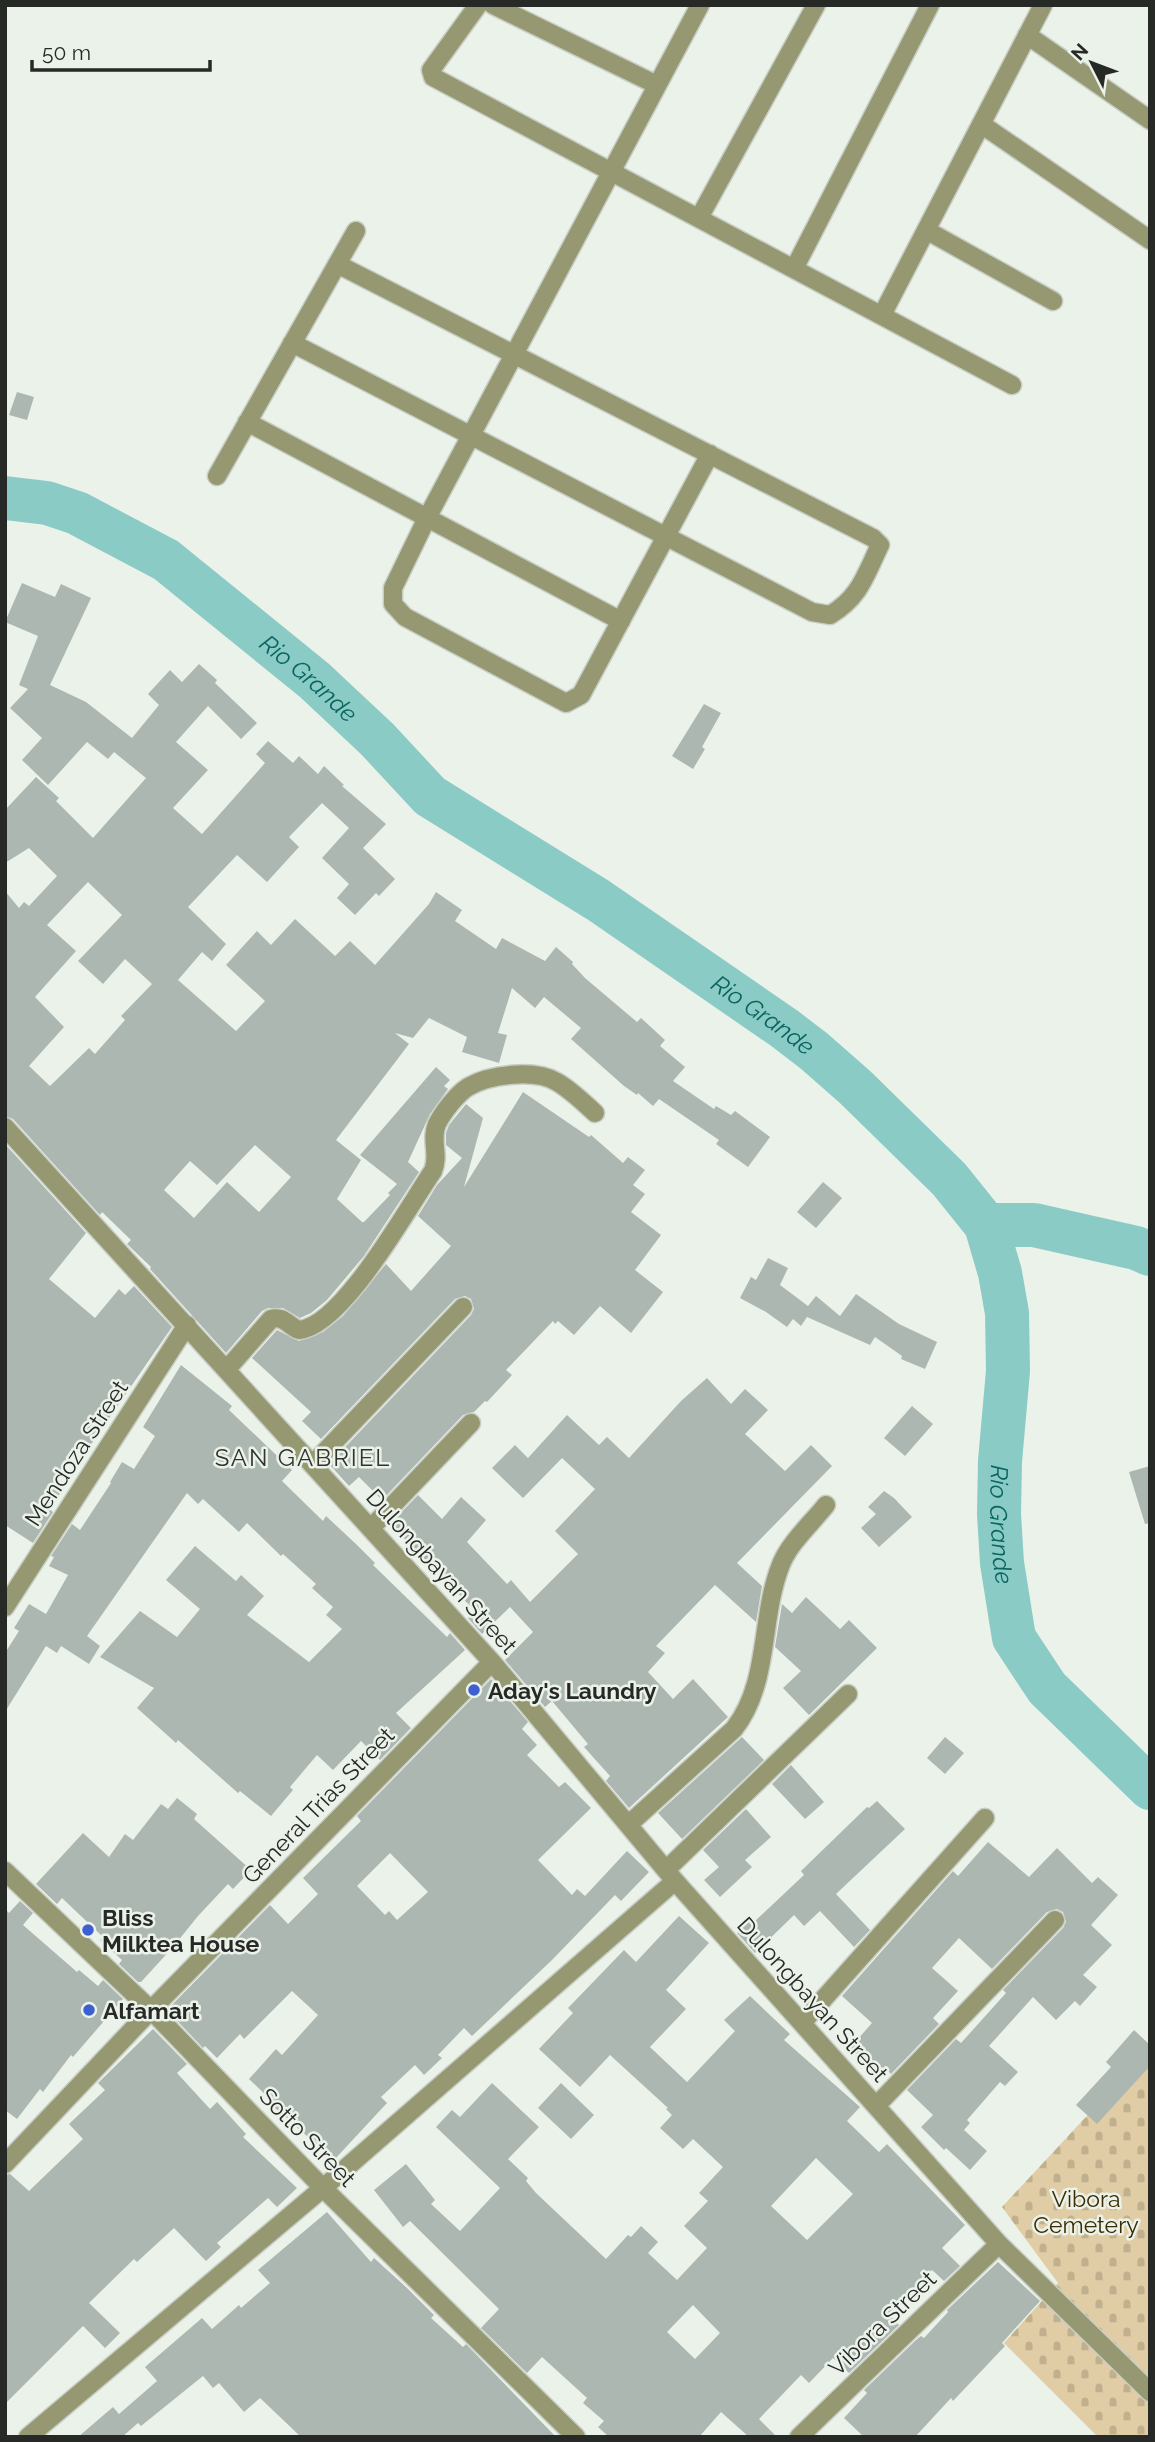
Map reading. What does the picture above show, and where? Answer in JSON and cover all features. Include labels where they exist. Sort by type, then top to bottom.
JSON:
[{"type":"street","points":[[478,5],[431,70],[433,77],[1012,384]]},
{"type":"street","points":[[493,5],[657,85]]},
{"type":"street","points":[[699,218],[816,5]]},
{"type":"street","points":[[794,268],[929,5]]},
{"type":"street","points":[[882,315],[1043,5]]},
{"type":"street","points":[[697,6],[427,518],[393,588],[393,604],[405,617],[566,703],[573,701],[581,695],[710,454]]},
{"type":"street","points":[[1027,35],[1150,120]]},
{"type":"street","points":[[981,124],[1150,240]]},
{"type":"street","points":[[926,230],[1053,301]]},
{"type":"street","points":[[217,476],[356,231]]},
{"type":"street","points":[[292,343],[812,612],[830,615],[855,596],[880,545],[873,538],[337,264]]},
{"type":"street","points":[[247,422],[621,621]]},
{"type":"street","points":[[227,1369],[271,1319],[283,1320],[299,1331],[310,1328],[330,1315],[359,1282],[433,1171],[437,1161],[433,1135],[436,1126],[441,1116],[465,1089],[509,1074],[543,1077],[580,1098],[595,1113]]},
{"type":"street","name":"Dulongbayan Street","points":[[5,1127],[492,1662],[671,1876],[999,2244],[1150,2392]]},
{"type":"street","points":[[313,1464],[463,1307]]},
{"type":"street","name":"Mendoza Street","points":[[5,1607],[187,1325]]},
{"type":"street","points":[[371,1528],[471,1423]]},
{"type":"street","points":[[628,1825],[742,1719],[750,1705],[757,1680],[780,1565],[826,1506]]},
{"type":"street","name":"General Trias Street","points":[[5,2164],[151,2010],[492,1662]]},
{"type":"street","points":[[40,2433],[323,2188],[671,1876],[848,1694]]},
{"type":"street","points":[[802,2023],[985,1818]]},
{"type":"street","name":"Sotto Street","points":[[5,1871],[151,2010],[323,2188],[576,2437]]},
{"type":"street","points":[[876,2106],[1055,1920]]},
{"type":"street","name":"Vibora Street","points":[[799,2437],[999,2244]]},
{"type":"green space","name":"Vibora Cemetery","points":[[1150,2048],[1150,2437],[1098,2437],[1004,2343],[1058,2283],[1002,2207]]},
{"type":"building","points":[[17,392],[34,397],[27,420],[9,415]]},
{"type":"building","points":[[22,583],[55,597],[61,584],[91,598],[50,685],[86,702],[132,738],[159,705],[148,694],[170,670],[182,682],[199,664],[257,723],[241,739],[208,706],[176,742],[208,770],[173,808],[202,834],[265,763],[256,754],[268,741],[293,763],[299,756],[318,774],[324,766],[344,785],[342,786],[386,824],[363,848],[395,879],[379,896],[376,893],[355,915],[337,898],[349,884],[322,858],[349,828],[322,803],[289,837],[299,847],[267,882],[237,855],[188,907],[226,944],[212,961],[202,952],[178,980],[236,1031],[265,1001],[226,965],[257,931],[271,945],[295,919],[335,956],[350,941],[375,965],[429,904],[436,892],[462,910],[455,921],[496,949],[502,938],[545,961],[556,947],[573,962],[585,978],[637,1022],[641,1018],[665,1040],[660,1046],[685,1067],[673,1081],[714,1109],[716,1106],[731,1115],[735,1111],[770,1137],[748,1167],[716,1144],[719,1140],[659,1099],[653,1106],[638,1093],[637,1095],[624,1086],[571,1039],[581,1028],[544,997],[535,1008],[512,988],[498,1033],[507,1035],[499,1063],[462,1052],[467,1037],[429,1018],[413,1038],[395,1033],[409,1044],[336,1140],[361,1160],[337,1199],[364,1222],[390,1195],[388,1193],[397,1184],[360,1155],[436,1067],[450,1080],[444,1086],[448,1089],[430,1114],[408,1162],[419,1172],[364,1256],[327,1300],[300,1318],[283,1308],[268,1308],[262,1311],[226,1353],[151,1267],[127,1244],[131,1240],[102,1212],[100,1215],[13,1119],[5,1116],[5,891],[19,908],[24,902],[29,906],[57,876],[29,848],[5,863],[5,810],[36,777],[59,798],[56,801],[93,838],[146,778],[114,752],[108,759],[87,742],[48,785],[22,760],[42,738],[10,708],[28,689],[19,685],[38,636],[5,622]],"holes":[[[88,882],[122,915],[78,961],[103,984],[125,959],[152,984],[121,1016],[125,1020],[95,1054],[89,1048],[50,1086],[29,1066],[64,1027],[35,997],[76,951],[47,925]],[[255,1145],[291,1177],[259,1212],[227,1182],[194,1218],[164,1190],[190,1161],[217,1185]]]},
{"type":"building","points":[[704,704],[721,713],[693,769],[672,756]]},
{"type":"building","points":[[523,1092],[589,1137],[591,1135],[623,1163],[628,1157],[645,1170],[633,1185],[645,1194],[631,1212],[661,1235],[635,1270],[663,1292],[631,1333],[600,1306],[574,1335],[558,1321],[555,1324],[553,1321],[506,1370],[512,1375],[487,1402],[474,1412],[463,1415],[382,1500],[359,1477],[349,1486],[329,1464],[471,1315],[474,1309],[471,1299],[465,1296],[455,1299],[321,1439],[302,1421],[311,1412],[252,1358],[277,1330],[299,1341],[323,1332],[343,1316],[386,1264],[411,1291],[451,1246],[418,1216],[437,1185],[462,1158],[446,1145],[449,1125],[466,1104],[483,1118],[464,1187]]},
{"type":"building","points":[[5,1144],[86,1233],[49,1279],[95,1318],[119,1289],[125,1295],[134,1286],[172,1327],[85,1453],[78,1448],[56,1478],[66,1485],[49,1509],[53,1512],[33,1543],[5,1525]]},
{"type":"building","points":[[823,1182],[842,1198],[816,1228],[797,1212]]},
{"type":"building","points":[[768,1258],[788,1268],[780,1285],[808,1306],[816,1296],[840,1316],[856,1294],[899,1324],[937,1342],[925,1369],[901,1359],[902,1356],[875,1337],[870,1345],[807,1317],[801,1326],[793,1319],[787,1327],[740,1298],[751,1277],[756,1280]]},
{"type":"building","points":[[181,1365],[232,1406],[229,1410],[292,1470],[282,1481],[323,1521],[326,1516],[447,1637],[450,1633],[465,1650],[396,1713],[411,1728],[380,1760],[361,1741],[333,1770],[317,1755],[290,1787],[293,1790],[271,1816],[240,1791],[238,1793],[137,1708],[154,1688],[100,1657],[140,1611],[177,1637],[200,1609],[166,1580],[195,1546],[236,1581],[241,1575],[264,1596],[247,1615],[309,1662],[342,1629],[326,1615],[333,1607],[312,1588],[316,1584],[283,1554],[281,1556],[247,1523],[239,1532],[203,1499],[198,1504],[187,1493],[87,1636],[100,1646],[89,1664],[61,1646],[57,1653],[46,1646],[5,1712],[5,1653],[19,1631],[14,1628],[29,1604],[46,1614],[68,1575],[49,1566],[54,1557],[51,1556],[72,1524],[80,1530],[122,1462],[134,1469],[155,1436],[143,1427]]},
{"type":"building","points":[[707,1378],[731,1404],[745,1389],[768,1410],[745,1434],[785,1471],[811,1445],[832,1466],[737,1563],[762,1586],[756,1622],[715,1585],[656,1646],[665,1653],[648,1672],[673,1699],[693,1679],[728,1717],[629,1808],[606,1781],[610,1776],[584,1747],[588,1744],[552,1701],[545,1707],[505,1660],[533,1632],[510,1607],[482,1634],[468,1618],[475,1611],[390,1524],[418,1495],[442,1519],[461,1497],[486,1520],[467,1542],[507,1584],[511,1580],[530,1602],[578,1554],[555,1531],[595,1489],[562,1458],[523,1498],[492,1468],[515,1445],[528,1458],[567,1415],[599,1445],[607,1437],[629,1458],[681,1401]]},
{"type":"building","points":[[912,1406],[933,1424],[905,1456],[884,1438]]},
{"type":"building","points":[[1150,1466],[1150,1523],[1145,1524],[1129,1472]]},
{"type":"building","points":[[884,1491],[912,1517],[879,1547],[861,1528],[876,1514],[868,1507]]},
{"type":"building","points":[[806,1597],[840,1629],[849,1620],[877,1648],[809,1715],[783,1688],[801,1671],[775,1647],[782,1604],[792,1613]]},
{"type":"building","points":[[491,1679],[528,1722],[522,1729],[537,1745],[527,1755],[559,1787],[565,1782],[591,1808],[538,1860],[572,1895],[577,1889],[585,1896],[627,1851],[649,1872],[621,1901],[615,1895],[472,2036],[464,2028],[438,2055],[442,2058],[424,2075],[415,2065],[381,2097],[387,2103],[334,2160],[274,2107],[276,2105],[249,2079],[276,2049],[282,2055],[318,2015],[292,1991],[244,2039],[240,2034],[217,2058],[205,2046],[203,2048],[167,2010],[270,1905],[288,1924],[318,1894],[303,1878],[361,1821],[357,1816]],"holes":[[[390,1853],[428,1892],[397,1920],[389,1911],[385,1915],[357,1886]]]},
{"type":"building","points":[[742,1737],[764,1760],[682,1839],[658,1813]]},
{"type":"building","points":[[945,1737],[964,1753],[945,1774],[927,1758]]},
{"type":"building","points":[[791,1765],[824,1802],[805,1819],[772,1784]]},
{"type":"building","points":[[177,1798],[197,1814],[194,1819],[251,1870],[233,1889],[228,1884],[141,1982],[138,1982],[119,1964],[122,1960],[100,1940],[103,1937],[62,1898],[57,1904],[36,1884],[83,1833],[109,1857],[125,1834],[133,1840],[161,1804],[168,1809]]},
{"type":"building","points":[[877,1801],[905,1829],[836,1894],[870,1930],[854,1947],[820,1911],[804,1926],[794,1915],[755,1953],[737,1933],[752,1918],[755,1921],[804,1875],[801,1871],[867,1807]]},
{"type":"building","points":[[746,1809],[771,1837],[745,1860],[752,1867],[720,1897],[704,1880],[719,1867],[703,1850]]},
{"type":"building","points":[[988,1842],[1029,1877],[1057,1848],[1092,1883],[1098,1877],[1118,1895],[1091,1925],[1112,1945],[1083,1975],[1097,1987],[1080,2006],[1075,2001],[1056,2020],[1033,1997],[989,2046],[1018,2072],[1005,2086],[1000,2082],[967,2120],[970,2123],[964,2130],[987,2151],[970,2170],[946,2148],[944,2150],[921,2127],[933,2115],[907,2090],[956,2039],[961,2043],[1006,1993],[1003,1990],[1063,1928],[1066,1922],[1063,1912],[1057,1909],[1047,1912],[992,1969],[959,1938],[932,1968],[958,1991],[933,2018],[939,2024],[891,2074],[885,2068],[879,2075],[850,2048],[872,2023],[842,1996],[953,1871],[958,1876]]},
{"type":"building","points":[[20,1901],[33,1913],[23,1925],[77,1972],[79,1970],[98,1986],[103,1980],[123,1999],[73,2057],[71,2055],[43,2092],[40,2089],[17,2119],[5,2110],[5,1909],[9,1913]]},
{"type":"building","points":[[679,1916],[709,1943],[666,1990],[686,2009],[650,2047],[687,2082],[735,2031],[724,2020],[750,1996],[790,2034],[784,2040],[860,2107],[847,2121],[879,2152],[887,2144],[965,2225],[942,2248],[960,2266],[944,2281],[932,2270],[889,2314],[899,2325],[849,2373],[833,2358],[809,2383],[801,2375],[759,2419],[777,2437],[749,2437],[721,2412],[699,2437],[609,2437],[598,2427],[604,2421],[583,2403],[587,2398],[542,2357],[527,2373],[481,2328],[499,2309],[410,2221],[403,2227],[374,2190],[406,2164],[435,2200],[431,2204],[460,2231],[500,2188],[436,2127],[452,2110],[460,2117],[492,2083],[539,2127],[508,2159],[528,2178],[526,2181],[536,2193],[606,2259],[628,2235],[631,2237],[641,2226],[658,2242],[648,2253],[677,2280],[707,2248],[684,2226],[708,2201],[699,2193],[723,2167],[693,2139],[683,2149],[660,2128],[672,2115],[666,2109],[668,2108],[610,2055],[580,2087],[539,2049],[573,2013],[568,2008],[624,1950],[636,1962]],"holes":[[[816,2158],[853,2194],[807,2240],[771,2206]],[[693,2305],[720,2333],[695,2359],[667,2332]]]},
{"type":"building","points":[[153,2029],[187,2064],[177,2073],[210,2109],[217,2102],[246,2134],[243,2137],[297,2188],[277,2207],[268,2198],[217,2243],[221,2247],[206,2261],[174,2228],[137,2262],[134,2259],[89,2303],[120,2333],[105,2348],[83,2326],[5,2404],[5,2175],[10,2174],[29,2191],[83,2139],[69,2124],[105,2090],[98,2083]]},
{"type":"building","points":[[1134,2030],[1150,2045],[1150,2066],[1097,2124],[1076,2105],[1111,2067],[1106,2062]]},
{"type":"building","points":[[561,2083],[594,2115],[571,2139],[538,2108]]},
{"type":"building","points":[[327,2212],[371,2262],[374,2258],[407,2288],[434,2315],[431,2318],[463,2347],[466,2344],[556,2437],[301,2437],[260,2398],[244,2412],[219,2383],[213,2388],[203,2376],[141,2426],[138,2423],[122,2437],[78,2437],[113,2407],[119,2414],[157,2381],[145,2367],[202,2318],[212,2329],[270,2283],[258,2270]]},
{"type":"building","points":[[998,2262],[1040,2301],[1002,2343],[1005,2346],[915,2437],[864,2437],[844,2418],[867,2393],[864,2390],[916,2340],[921,2336],[924,2338],[947,2310]]},
{"type":"waterway","name":"Rio Grande","points":[[5,498],[47,503],[77,513],[166,560],[314,680],[377,739],[430,796],[598,900],[784,1028],[855,1087],[949,1179],[986,1225],[1000,1273],[1007,1313],[1008,1371],[1000,1461],[999,1514],[1002,1563],[1014,1638],[1047,1688],[1150,1788]]},
{"type":"waterway","points":[[986,1225],[1034,1225],[1136,1248],[1150,1254]]},
{"type":"place","name":"Aday's Laundry","points":[[474,1690]]},
{"type":"place","name":"Bliss Milktea House","points":[[88,1930]]},
{"type":"place","name":"Alfamart","points":[[89,2010]]},
{"type":"district","name":"SAN GABRIEL","points":[[303,1457]]}]
